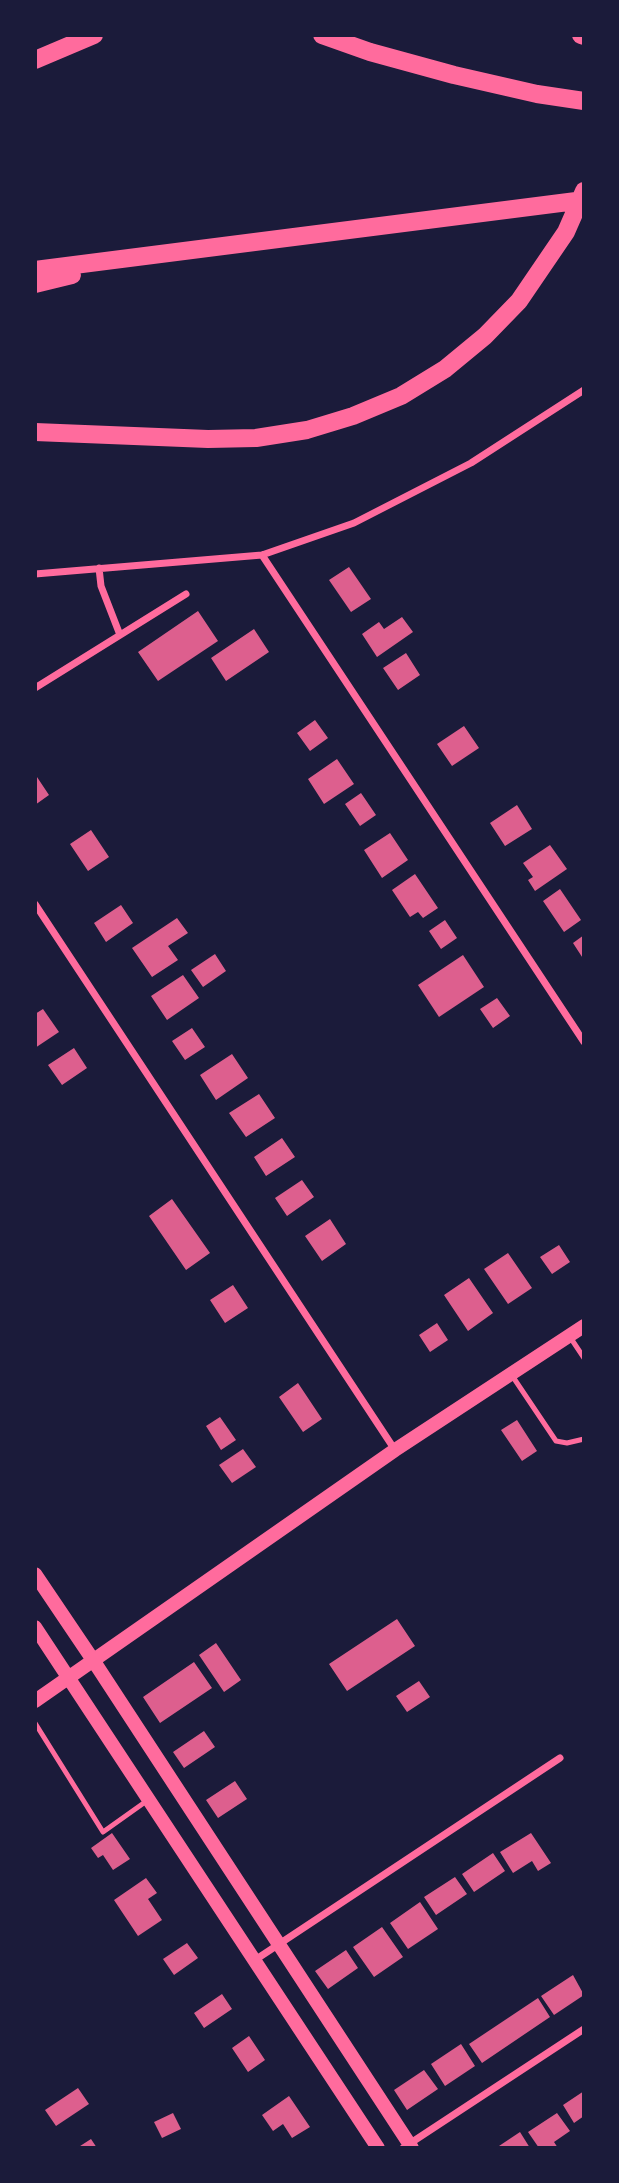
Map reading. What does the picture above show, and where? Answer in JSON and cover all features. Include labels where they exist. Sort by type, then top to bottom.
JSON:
[{"type":"highway","points":[[35,60],[94,35]]},
{"type":"highway","points":[[322,35],[370,52],[442,72],[537,94],[584,101]]},
{"type":"highway","points":[[35,432],[208,439],[256,438],[318,427],[401,396],[445,369],[485,336],[519,301],[566,232],[584,191]]},
{"type":"highway","points":[[35,270],[584,200]]},
{"type":"highway","points":[[35,284],[148,257]]},
{"type":"main road","points":[[35,1701],[395,1450],[584,1326]]},
{"type":"main road","points":[[35,1574],[408,2147]]},
{"type":"main road","points":[[35,1627],[378,2148]]},
{"type":"street","points":[[35,574],[262,555],[354,523],[436,481],[471,463],[584,390]]},
{"type":"street","points":[[262,555],[584,1042]]},
{"type":"street","points":[[99,568],[101,586],[120,635]]},
{"type":"street","points":[[35,688],[186,594]]},
{"type":"street","points":[[35,904],[395,1450]]},
{"type":"street","points":[[254,1960],[560,1758]]},
{"type":"street","points":[[408,2147],[584,2029]]},
{"type":"lane","points":[[569,1336],[584,1358]]},
{"type":"lane","points":[[511,1374],[556,1441],[567,1443],[584,1439]]},
{"type":"lane","points":[[35,1723],[103,1832],[148,1800]]},
{"type":"building","points":[[349,567],[371,599],[351,612],[329,580]]},
{"type":"building","points":[[198,611],[218,641],[158,681],[138,652]]},
{"type":"building","points":[[402,617],[413,632],[377,657],[362,634],[379,622],[384,629]]},
{"type":"building","points":[[254,629],[269,652],[226,681],[211,658]]},
{"type":"building","points":[[406,653],[420,675],[398,690],[383,668]]},
{"type":"building","points":[[315,720],[328,738],[310,751],[297,733]]},
{"type":"building","points":[[464,726],[479,748],[452,766],[437,744]]},
{"type":"building","points":[[337,759],[354,784],[324,804],[308,779]]},
{"type":"building","points":[[35,774],[49,795],[35,805]]},
{"type":"building","points":[[361,793],[376,815],[360,826],[345,804]]},
{"type":"building","points":[[517,805],[532,829],[505,846],[490,823]]},
{"type":"building","points":[[91,830],[109,857],[88,871],[70,844]]},
{"type":"building","points":[[390,833],[408,860],[382,878],[364,850]]},
{"type":"building","points":[[550,845],[567,869],[535,891],[528,880],[533,877],[523,863]]},
{"type":"building","points":[[415,874],[438,908],[423,918],[418,912],[410,917],[392,890]]},
{"type":"building","points":[[560,889],[581,920],[564,932],[543,901]]},
{"type":"building","points":[[121,905],[133,923],[106,942],[94,923]]},
{"type":"building","points":[[177,918],[188,933],[168,946],[178,960],[152,977],[132,948]]},
{"type":"building","points":[[445,920],[457,938],[441,949],[429,931]]},
{"type":"building","points":[[584,935],[584,960],[573,943]]},
{"type":"building","points":[[215,954],[226,971],[203,987],[191,970]]},
{"type":"building","points":[[463,955],[484,987],[439,1017],[418,985]]},
{"type":"building","points":[[183,975],[199,998],[167,1020],[151,996]]},
{"type":"building","points":[[497,998],[510,1016],[493,1028],[480,1009]]},
{"type":"building","points":[[43,1009],[59,1032],[35,1048],[35,1014]]},
{"type":"building","points":[[192,1028],[205,1047],[185,1060],[172,1041]]},
{"type":"building","points":[[74,1048],[87,1068],[62,1085],[48,1065]]},
{"type":"building","points":[[232,1054],[248,1078],[216,1100],[200,1075]]},
{"type":"building","points":[[259,1094],[275,1118],[246,1137],[229,1113]]},
{"type":"building","points":[[282,1138],[295,1157],[266,1176],[254,1157]]},
{"type":"building","points":[[302,1180],[314,1197],[287,1216],[275,1198]]},
{"type":"building","points":[[172,1199],[210,1253],[186,1270],[149,1216]]},
{"type":"building","points":[[330,1219],[346,1244],[322,1261],[305,1236]]},
{"type":"building","points":[[559,1245],[570,1262],[552,1274],[540,1257]]},
{"type":"building","points":[[508,1253],[532,1288],[508,1304],[484,1269]]},
{"type":"building","points":[[469,1278],[493,1313],[468,1331],[444,1295]]},
{"type":"building","points":[[233,1285],[248,1308],[225,1323],[210,1300]]},
{"type":"building","points":[[437,1323],[448,1340],[430,1352],[419,1335]]},
{"type":"building","points":[[298,1383],[322,1419],[303,1432],[279,1397]]},
{"type":"building","points":[[220,1417],[236,1440],[221,1450],[206,1426]]},
{"type":"building","points":[[517,1420],[537,1451],[522,1461],[501,1430]]},
{"type":"building","points":[[243,1449],[256,1467],[232,1483],[219,1465]]},
{"type":"building","points":[[397,1619],[415,1646],[347,1691],[329,1664]]},
{"type":"building","points":[[216,1643],[241,1680],[224,1692],[199,1655]]},
{"type":"building","points":[[194,1662],[212,1688],[160,1723],[143,1697]]},
{"type":"building","points":[[419,1681],[430,1697],[407,1712],[396,1696]]},
{"type":"building","points":[[204,1731],[215,1747],[184,1768],[173,1752]]},
{"type":"building","points":[[235,1781],[247,1799],[218,1818],[206,1800]]},
{"type":"building","points":[[112,1833],[130,1859],[113,1870],[103,1855],[98,1858],[91,1848]]},
{"type":"building","points":[[531,1833],[551,1863],[538,1871],[532,1861],[513,1873],[500,1852]]},
{"type":"building","points":[[493,1853],[505,1871],[474,1892],[462,1874]]},
{"type":"building","points":[[455,1877],[467,1894],[436,1915],[424,1897]]},
{"type":"building","points":[[146,1878],[157,1893],[148,1899],[162,1920],[138,1936],[114,1900]]},
{"type":"building","points":[[420,1902],[438,1929],[408,1949],[390,1923]]},
{"type":"building","points":[[382,1927],[403,1957],[374,1977],[353,1947]]},
{"type":"building","points":[[187,1943],[198,1958],[174,1975],[163,1959]]},
{"type":"building","points":[[346,1950],[358,1968],[328,1989],[315,1971]]},
{"type":"building","points":[[573,1975],[584,1995],[554,2015],[541,1996]]},
{"type":"building","points":[[222,1994],[232,2009],[204,2028],[194,2013]]},
{"type":"building","points":[[538,1998],[550,2017],[482,2063],[469,2044]]},
{"type":"building","points":[[249,2036],[265,2060],[248,2072],[232,2048]]},
{"type":"building","points":[[461,2044],[475,2066],[445,2086],[431,2064]]},
{"type":"building","points":[[424,2070],[438,2089],[407,2110],[394,2090]]},
{"type":"building","points":[[78,2088],[89,2104],[56,2126],[45,2110]]},
{"type":"building","points":[[584,2091],[584,2116],[574,2123],[563,2105]]},
{"type":"building","points":[[289,2096],[310,2127],[292,2138],[283,2124],[273,2131],[262,2115]]},
{"type":"building","points":[[173,2113],[181,2129],[162,2138],[154,2122]]},
{"type":"building","points":[[557,2113],[570,2131],[554,2142],[558,2148],[539,2148],[528,2132]]},
{"type":"building","points":[[520,2132],[530,2148],[496,2148]]},
{"type":"building","points":[[91,2139],[97,2148],[77,2148]]}]
